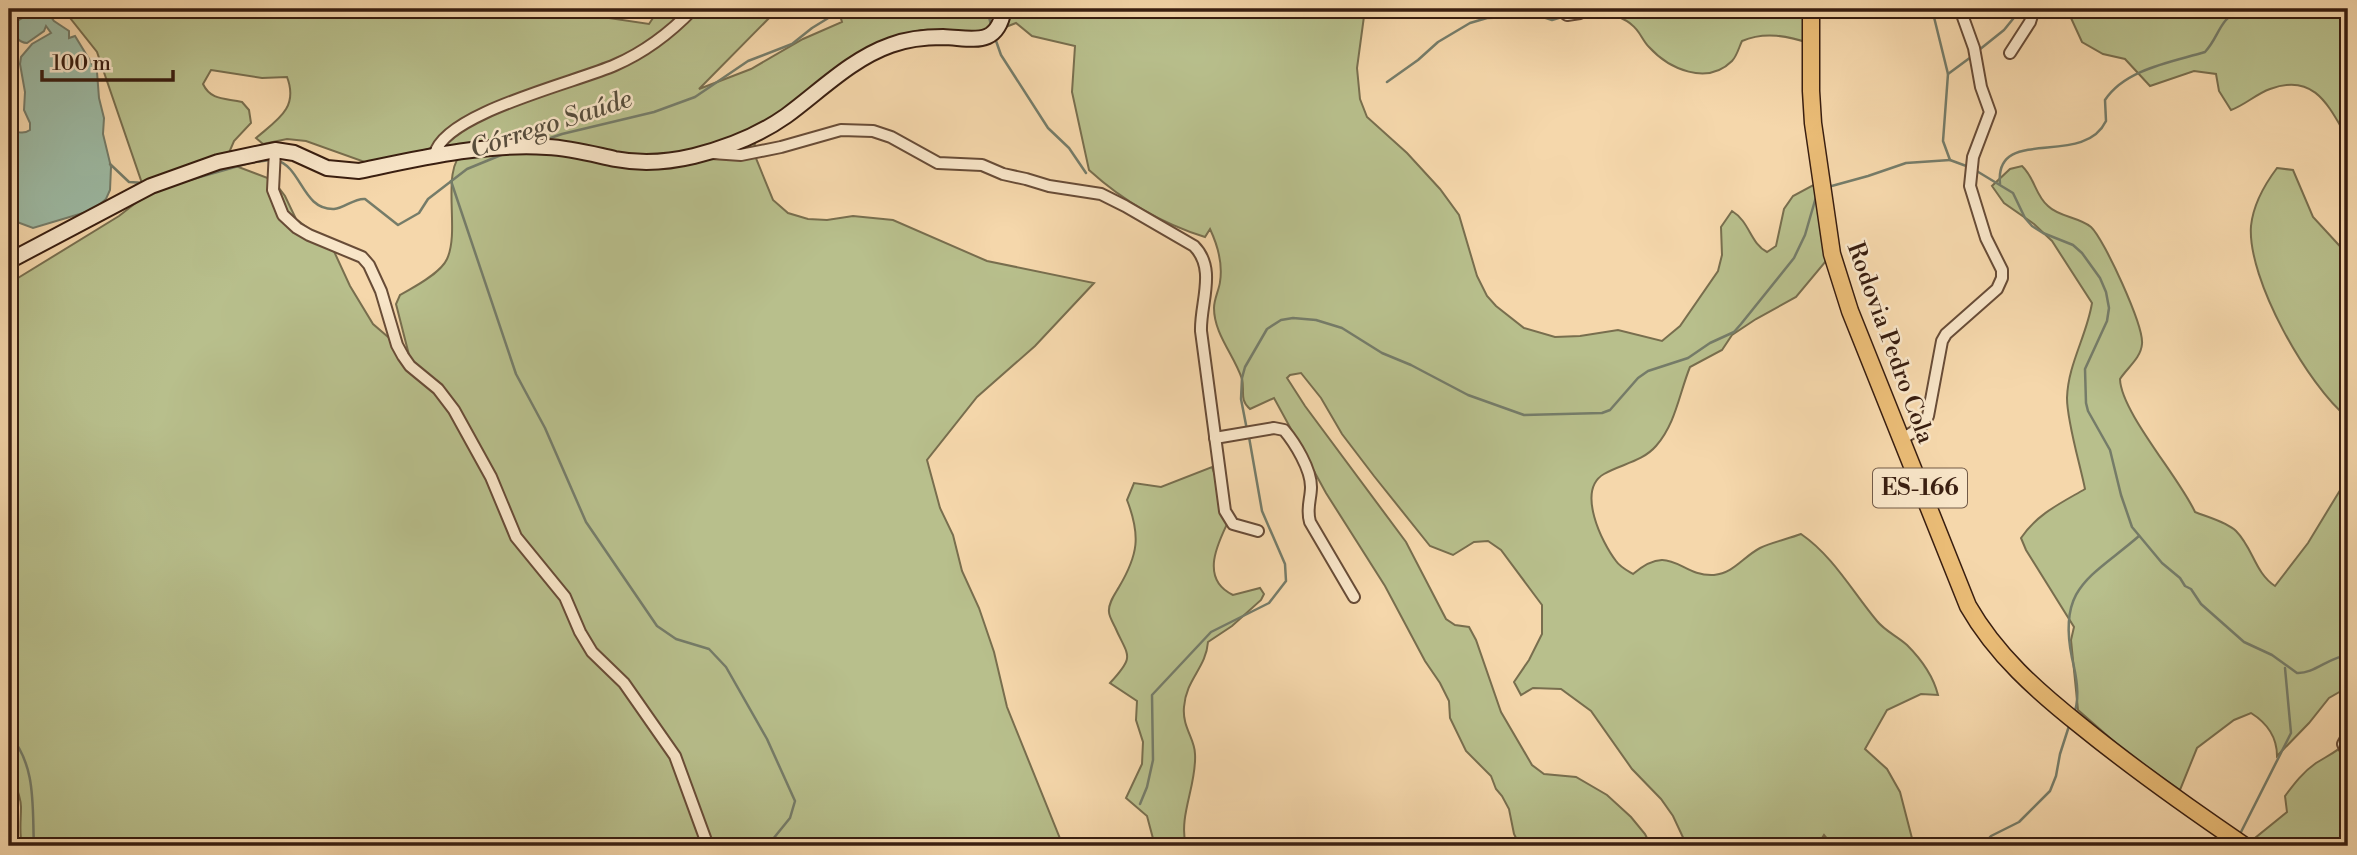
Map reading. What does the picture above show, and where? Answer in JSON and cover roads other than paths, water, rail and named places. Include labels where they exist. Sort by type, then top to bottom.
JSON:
[{"type":"main road","name":"Rodovia Pedro Cola","points":[[1811,9],[1811,91],[1828,231],[1850,311],[1968,606],[2003,657],[2058,707],[2117,756],[2245,846]]},
{"type":"street","points":[[435,154],[439,143],[457,128],[503,104],[617,65],[674,29],[693,9]]},
{"type":"street","points":[[9,261],[151,186],[218,162],[275,150],[294,153],[327,168],[347,171],[359,171],[435,154],[517,146],[581,150],[618,159],[648,162],[705,152],[767,128],[864,57],[887,46],[924,38],[971,40],[990,35],[1000,25],[1004,9]]},
{"type":"street","points":[[1559,9],[1567,15],[1587,9]]},
{"type":"street","points":[[1900,440],[1920,428],[1928,416],[1942,341],[1946,334],[1997,289],[2002,278],[2002,270],[1986,238],[1970,186],[1971,168],[1990,112],[1981,87],[1974,48],[1960,9]]},
{"type":"street","points":[[2010,53],[2030,22],[2034,9]]},
{"type":"street","points":[[705,152],[741,155],[841,130],[873,131],[891,137],[938,163],[982,165],[1003,174],[1049,186],[1101,194],[1194,246],[1204,260],[1207,276],[1200,314],[1201,331],[1227,517],[1233,524],[1258,531]]},
{"type":"street","points":[[275,150],[273,190],[283,215],[303,232],[362,257],[369,265],[381,291],[403,356],[410,366],[438,389],[454,411],[491,477],[516,537],[565,597],[592,652],[624,682],[669,747],[680,769],[708,846]]},
{"type":"street","points":[[1215,438],[1274,428],[1283,430],[1310,478],[1310,522],[1354,597]]},
{"type":"street","points":[[2348,734],[2343,744],[2348,755]]},
{"type":"waterway","name":"Córrego Saúde","points":[[542,141],[654,112],[695,97],[748,61],[792,44],[843,9]]},
{"type":"waterway","points":[[987,9],[991,25]]},
{"type":"waterway","points":[[1932,9],[1948,74],[1943,141],[1950,160],[1969,167]]},
{"type":"waterway","points":[[1979,50],[2004,30],[2021,9]]},
{"type":"waterway","points":[[2000,184],[2002,166],[2011,156],[2025,150],[2079,143],[2095,135],[2106,121],[2105,100],[2114,89],[2150,68],[2205,52],[2228,18],[2242,9]]},
{"type":"waterway","points":[[1387,82],[1438,42],[1470,23],[1487,18],[1540,16],[1552,20],[1565,16]]},
{"type":"waterway","points":[[995,38],[1001,55],[1048,128],[1069,148],[1086,173]]},
{"type":"waterway","points":[[1948,74],[1971,57]]},
{"type":"waterway","name":"Córrego Saúde","points":[[276,160],[292,171],[315,203],[334,209],[365,199],[398,225],[419,213],[428,199],[467,169],[506,153]]},
{"type":"waterway","name":"Córrego Saúde","points":[[175,184],[249,163],[270,160]]},
{"type":"waterway","points":[[1828,187],[1906,163],[1950,160]]},
{"type":"waterway","name":"Córrego Saúde","points":[[110,164],[129,182],[145,183]]},
{"type":"waterway","points":[[1975,170],[2013,193],[2032,226],[2073,245],[2100,278],[2109,308],[2107,321],[2085,369],[2086,403],[2110,450],[2132,527],[2162,563],[2191,589],[2201,604],[2244,642],[2272,655],[2297,673],[2309,671],[2348,655]]},
{"type":"waterway","points":[[451,181],[516,374],[545,428],[586,522],[657,626],[676,639],[709,649],[726,667],[767,739],[795,801],[790,818],[773,839],[771,846]]},
{"type":"waterway","points":[[1247,430],[1241,399],[1245,367],[1267,329],[1281,320],[1293,318],[1316,320],[1342,328],[1382,353],[1468,395],[1524,415],[1602,413],[1610,410],[1638,378],[1648,371],[1688,358],[1710,343],[1734,332],[1794,258],[1805,235],[1816,197]]},
{"type":"waterway","points":[[1140,804],[1153,760],[1152,695],[1211,632],[1269,603],[1286,581],[1285,564],[1262,511],[1249,437]]},
{"type":"waterway","points":[[2075,711],[2077,685],[2069,634],[2074,599],[2082,585],[2093,574],[2139,536]]},
{"type":"waterway","points":[[2240,834],[2291,733],[2285,668]]},
{"type":"waterway","points":[[1982,846],[1991,836],[2019,822],[2050,791],[2069,726]]},
{"type":"waterway","points":[[9,734],[18,746],[29,773],[34,846]]}]
